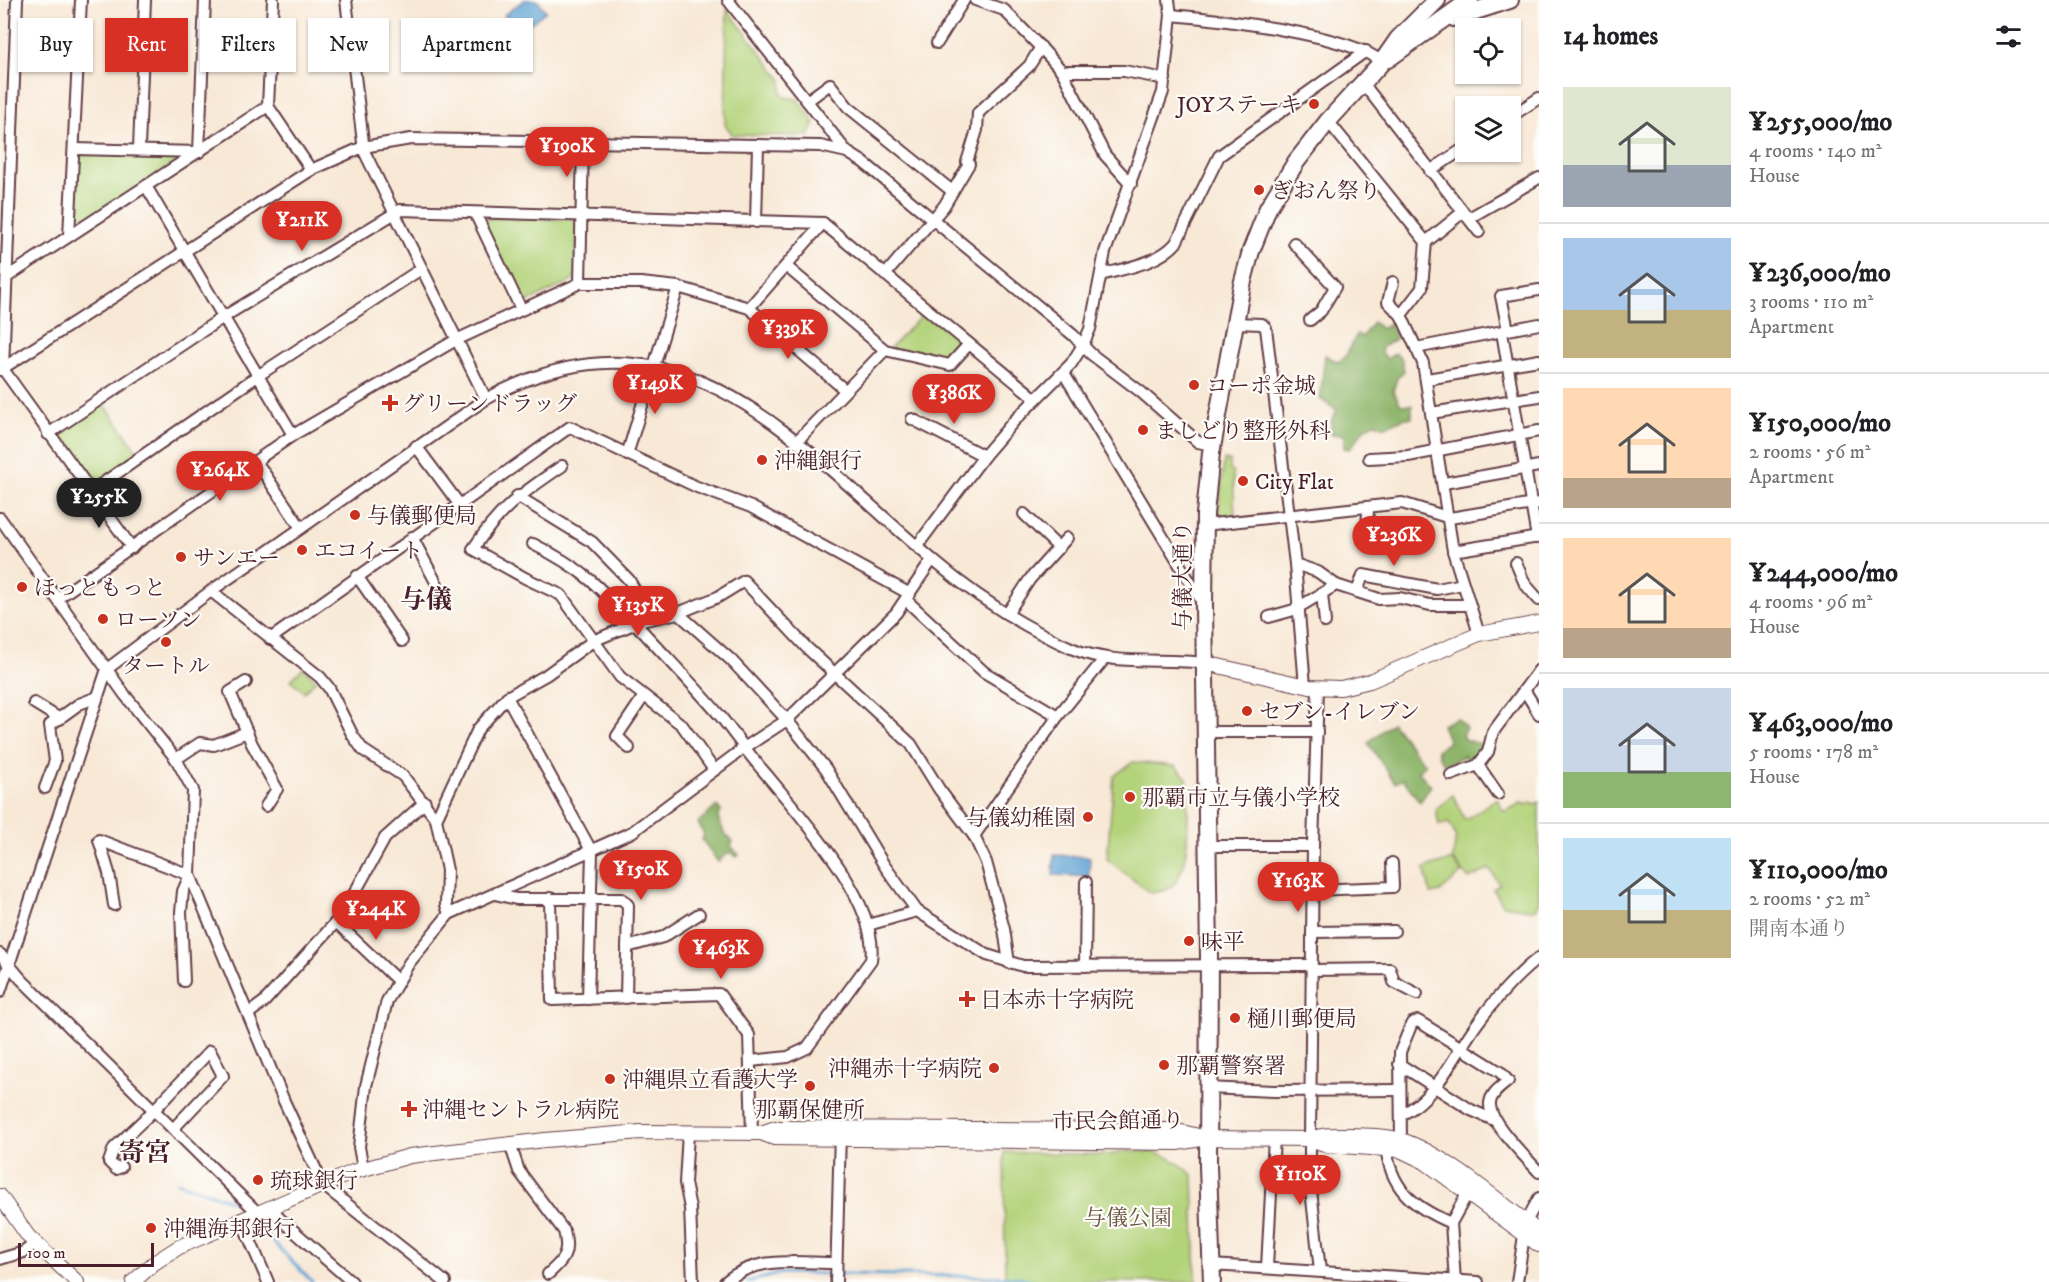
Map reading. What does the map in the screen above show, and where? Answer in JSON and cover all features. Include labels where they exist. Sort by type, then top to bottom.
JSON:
[{"type":"highway","points":[[1413,33],[1437,0]]},
{"type":"highway","points":[[1438,22],[1470,0]]},
{"type":"highway","points":[[1483,0],[1490,4],[1505,1]]},
{"type":"highway","points":[[1413,33],[1438,22],[1505,1]]},
{"type":"highway","name":"与儀大通り","points":[[1212,1282],[1207,1089],[1209,965],[1204,525],[1212,445],[1248,260],[1262,222],[1287,176],[1328,121],[1382,62],[1390,48],[1413,33]]},
{"type":"main road","points":[[1413,33],[1446,0]]},
{"type":"main road","points":[[1413,33],[1458,0]]},
{"type":"main road","points":[[1205,663],[1311,687],[1341,688],[1363,684],[1479,634],[1539,623]]},
{"type":"main road","name":"市民会館通り","points":[[133,1282],[164,1256],[256,1212],[363,1168],[410,1156],[510,1144],[602,1134],[688,1132],[757,1133],[774,1138],[840,1133],[1177,1143],[1208,1138],[1310,1139],[1322,1135],[1386,1142]]},
{"type":"main road","points":[[1386,1142],[1401,1140],[1430,1154],[1525,1228],[1539,1245]]},
{"type":"main road","points":[[1386,1142],[1471,1188]]},
{"type":"main road","points":[[0,1196],[21,1228],[77,1282]]},
{"type":"main road","points":[[1525,1228],[1539,1232]]},
{"type":"street","points":[[17,0],[5,177],[7,277],[2,370],[132,548]]},
{"type":"street","points":[[69,236],[81,0]]},
{"type":"street","points":[[139,148],[145,0]]},
{"type":"street","points":[[199,152],[205,0]]},
{"type":"street","points":[[273,0],[268,106],[311,170]]},
{"type":"street","points":[[345,0],[363,147],[393,213],[486,399]]},
{"type":"street","points":[[728,0],[847,152],[863,162],[932,219],[1083,345],[1096,359],[1142,392],[1198,442],[1212,445]]},
{"type":"street","points":[[937,43],[964,0]]},
{"type":"street","points":[[975,0],[1004,10],[1062,71],[1105,155],[1131,184]]},
{"type":"street","points":[[917,546],[984,456],[1063,372],[1083,345],[1090,329],[1108,244],[1161,101],[1166,79],[1171,15],[1169,0]]},
{"type":"street","points":[[1171,15],[1274,28],[1366,51],[1382,62]]},
{"type":"street","points":[[885,275],[944,206],[968,163],[977,130],[978,113],[1029,66],[1041,47]]},
{"type":"street","points":[[1101,275],[1154,259],[1170,251],[1219,156],[1366,51]]},
{"type":"street","points":[[1062,71],[1124,71],[1166,79]]},
{"type":"street","points":[[1362,82],[1479,232]]},
{"type":"street","points":[[807,101],[830,84],[848,107],[952,191]]},
{"type":"street","points":[[1521,110],[1539,98]]},
{"type":"street","points":[[7,277],[268,106]]},
{"type":"street","points":[[1328,121],[1426,242],[1422,288],[1401,315]]},
{"type":"street","points":[[820,146],[827,142],[829,131]]},
{"type":"street","points":[[2,370],[311,170],[363,147],[411,139],[820,146],[847,152]]},
{"type":"street","points":[[580,283],[583,142]]},
{"type":"street","points":[[756,222],[758,145]]},
{"type":"street","points":[[75,149],[139,148],[199,152]]},
{"type":"street","points":[[1430,171],[1455,154]]},
{"type":"street","points":[[1426,242],[1466,215],[1539,178]]},
{"type":"street","points":[[146,186],[225,316],[293,435]]},
{"type":"street","points":[[48,434],[225,316],[400,210],[823,223],[1036,399]]},
{"type":"street","points":[[475,213],[521,309]]},
{"type":"street","points":[[749,309],[823,223]]},
{"type":"street","points":[[1294,243],[1335,287],[1321,311],[1310,320]]},
{"type":"street","points":[[787,267],[885,350],[950,365],[969,344]]},
{"type":"street","points":[[90,492],[259,375],[421,269]]},
{"type":"street","points":[[1393,282],[1388,302],[1401,315],[1427,379],[1450,518],[1453,551],[1479,634]]},
{"type":"street","points":[[58,598],[293,435],[456,340],[580,283],[641,283],[678,287],[749,309],[845,390]]},
{"type":"street","points":[[627,455],[656,366],[678,287]]},
{"type":"street","points":[[1453,551],[1538,538],[1535,503],[1525,469],[1508,365],[1501,296],[1539,290]]},
{"type":"street","points":[[1235,323],[1262,324],[1266,328],[1317,732],[1312,890],[1310,1181],[1320,1271]]},
{"type":"street","points":[[1416,348],[1539,324]]},
{"type":"street","points":[[796,442],[885,350]]},
{"type":"street","points":[[1427,379],[1539,360]]},
{"type":"street","points":[[0,992],[95,698],[107,669],[211,591],[486,399],[527,379],[568,366],[606,362],[656,366],[695,377],[724,391],[796,442],[932,560],[1007,614],[1072,648],[1105,658],[1205,663]]},
{"type":"street","points":[[1063,372],[1204,606]]},
{"type":"street","points":[[1431,413],[1539,396]]},
{"type":"street","points":[[912,419],[984,456]]},
{"type":"street","points":[[270,639],[570,427],[716,495],[751,507],[908,597],[984,672],[1058,716]]},
{"type":"street","points":[[1369,458],[1408,456],[1539,431]]},
{"type":"street","points":[[416,446],[459,504]]},
{"type":"street","points":[[256,461],[301,528]]},
{"type":"street","points":[[562,466],[517,496],[494,518],[473,549],[561,595],[620,677],[682,724],[714,770]]},
{"type":"street","points":[[1444,483],[1539,466]]},
{"type":"street","points":[[517,496],[592,542],[629,580],[634,589],[636,622]]},
{"type":"street","points":[[1204,525],[1402,503],[1450,518],[1535,503]]},
{"type":"street","points":[[1368,507],[1367,540],[1371,541]]},
{"type":"street","points":[[1024,514],[1059,548]]},
{"type":"street","points":[[0,518],[107,669],[176,759],[193,790],[190,875],[183,891],[181,912],[184,981]]},
{"type":"street","points":[[412,537],[439,588]]},
{"type":"street","points":[[1007,614],[1030,579],[1067,538]]},
{"type":"street","points":[[533,544],[581,570],[636,622],[721,717],[813,831],[858,899],[868,925],[873,948],[872,960],[814,1041],[797,1054],[751,1061]]},
{"type":"street","points":[[363,1168],[359,1147],[366,1086],[375,1043],[397,980],[448,914],[592,852],[632,832],[744,748],[787,720],[908,597],[932,560]]},
{"type":"street","points":[[1516,563],[1525,584],[1539,600]]},
{"type":"street","points":[[1295,564],[1318,572],[1336,585],[1379,599],[1394,598],[1430,605],[1469,605]]},
{"type":"street","points":[[1357,592],[1363,575],[1437,589],[1463,584]]},
{"type":"street","points":[[357,576],[402,641]]},
{"type":"street","points":[[436,819],[478,729],[507,697],[546,675],[593,641],[636,622],[678,613],[718,597],[744,580],[834,674],[909,741],[974,836],[986,862],[996,897],[1009,963]]},
{"type":"street","points":[[1269,617],[1300,606],[1336,585]]},
{"type":"street","points":[[211,591],[320,677],[329,688],[353,736],[363,750],[402,776],[425,801],[436,819],[447,870],[448,914]]},
{"type":"street","points":[[1322,594],[1325,622]]},
{"type":"street","points":[[678,613],[731,660],[787,720],[826,770],[884,865],[917,911],[987,955],[1009,963],[1085,966],[1209,965],[1390,969],[1394,982],[1417,994]]},
{"type":"street","points":[[974,836],[1058,716],[1105,658]]},
{"type":"street","points":[[1451,775],[1478,765],[1488,752],[1493,732],[1539,670]]},
{"type":"street","points":[[246,682],[230,692],[247,732],[277,789],[266,806]]},
{"type":"street","points":[[1525,691],[1539,714]]},
{"type":"street","points":[[629,748],[617,736],[644,696]]},
{"type":"street","points":[[507,697],[592,852],[588,999]]},
{"type":"street","points":[[45,788],[55,761],[50,725],[79,704],[95,698]]},
{"type":"street","points":[[34,703],[60,719]]},
{"type":"street","points":[[176,759],[200,743],[214,745],[247,732]]},
{"type":"street","points":[[1206,732],[1317,732]]},
{"type":"street","points":[[1478,765],[1498,794]]},
{"type":"street","points":[[249,1013],[264,1002],[336,922],[385,838],[425,801]]},
{"type":"street","points":[[114,905],[109,873],[99,840],[190,875],[284,1101],[323,1185],[445,1282]]},
{"type":"street","points":[[1208,846],[1313,846]]},
{"type":"street","points":[[1312,890],[1393,887],[1392,863]]},
{"type":"street","points":[[1085,966],[1086,882]]},
{"type":"street","points":[[495,894],[516,898],[622,899],[628,905],[626,998]]},
{"type":"street","points":[[550,898],[552,1000],[718,994],[749,1035],[757,1133]]},
{"type":"street","points":[[868,925],[917,911]]},
{"type":"street","points":[[627,947],[663,937],[699,914]]},
{"type":"street","points":[[336,922],[397,980]]},
{"type":"street","points":[[1312,932],[1394,931]]},
{"type":"street","points":[[0,954],[256,1212]]},
{"type":"street","points":[[1401,1115],[1422,1102],[1435,1087],[1480,1019],[1539,958]]},
{"type":"street","points":[[1401,1140],[1400,1052],[1412,1023],[1418,1022],[1500,1072],[1508,1081],[1492,1095],[1490,1102],[1494,1120]]},
{"type":"street","points":[[121,1167],[116,1169],[109,1162],[114,1148],[210,1051],[223,1076],[173,1129]]},
{"type":"street","points":[[1400,1064],[1435,1087],[1494,1120],[1539,1172]]},
{"type":"street","points":[[1207,1089],[1401,1090]]},
{"type":"street","points":[[688,1132],[686,1183],[690,1209],[693,1282]]},
{"type":"street","points":[[836,1281],[840,1133]]},
{"type":"street","points":[[1267,1267],[1274,1138]]},
{"type":"street","points":[[1386,1142],[1390,1170],[1399,1189],[1429,1214],[1451,1223]]},
{"type":"street","points":[[510,1144],[519,1171],[564,1231],[567,1241],[564,1260],[548,1274]]},
{"type":"street","points":[[1455,1281],[1451,1223],[1471,1188]]},
{"type":"street","points":[[1517,1282],[1525,1228],[1539,1198]]},
{"type":"street","points":[[272,1206],[279,1218],[352,1282]]},
{"type":"street","points":[[241,1219],[268,1282]]},
{"type":"street","points":[[0,1258],[24,1252],[35,1243]]},
{"type":"street","points":[[725,1282],[741,1271],[772,1262],[836,1265]]},
{"type":"street","points":[[1211,1265],[1478,1282]]},
{"type":"green space","points":[[727,9],[782,80],[781,93],[784,97],[797,99],[815,123],[809,136],[733,135],[725,125]]},
{"type":"green space","points":[[78,154],[172,154],[178,161],[78,227],[75,224]]},
{"type":"green space","points":[[489,218],[571,219],[577,224],[576,276],[572,281],[528,302],[521,299],[484,225]]},
{"type":"green space","points":[[925,312],[960,341],[961,347],[951,360],[945,362],[890,348]]},
{"type":"green space","points":[[1373,322],[1382,329],[1390,324],[1396,339],[1383,346],[1381,352],[1387,359],[1395,353],[1402,360],[1404,371],[1397,378],[1393,391],[1401,405],[1412,405],[1412,418],[1404,418],[1386,427],[1374,423],[1364,429],[1350,449],[1344,448],[1344,435],[1331,434],[1331,421],[1337,410],[1320,399],[1325,355],[1338,362],[1345,357],[1357,334],[1362,337]]},
{"type":"green space","points":[[101,399],[140,455],[91,489],[55,430]]},
{"type":"green space","points":[[1224,460],[1230,461],[1230,470],[1233,472],[1235,521],[1217,523]]},
{"type":"green space","points":[[303,668],[316,680],[304,692],[291,680]]},
{"type":"green space","points":[[1457,718],[1466,728],[1462,735],[1465,740],[1485,745],[1479,758],[1470,763],[1464,756],[1445,765],[1437,750],[1449,742],[1442,725]]},
{"type":"green space","points":[[1392,723],[1425,765],[1418,771],[1431,786],[1420,802],[1403,779],[1395,783],[1368,743]]},
{"type":"green space","points":[[1133,762],[1175,766],[1187,778],[1188,821],[1182,869],[1176,881],[1168,889],[1150,893],[1107,859],[1114,776]]},
{"type":"green space","points":[[1453,795],[1465,820],[1497,798],[1504,812],[1523,802],[1525,805],[1532,802],[1534,805],[1539,802],[1539,901],[1535,910],[1503,905],[1493,889],[1500,884],[1489,869],[1469,879],[1453,859],[1456,836],[1449,823],[1439,825],[1436,809]]},
{"type":"green space","points":[[717,806],[721,811],[718,818],[724,832],[733,842],[731,846],[739,855],[737,857],[729,852],[718,862],[702,840],[704,834],[698,823]]},
{"type":"green space","points":[[1452,860],[1462,873],[1440,892],[1431,894],[1424,868]]},
{"type":"green space","name":"与儀公園","points":[[1128,1151],[1164,1155],[1178,1162],[1193,1175],[1196,1282],[1005,1282],[1004,1152],[1108,1155]]},
{"type":"water","points":[[524,0],[537,0],[546,11],[533,22],[533,18],[506,18],[504,15]]},
{"type":"water","points":[[1054,855],[1090,857],[1089,877],[1053,875]]},
{"type":"waterway","points":[[177,1182],[240,1204]]},
{"type":"waterway","points":[[259,1227],[312,1282]]},
{"type":"waterway","points":[[747,1282],[783,1273],[1017,1277],[1038,1282]]},
{"type":"place","name":"JOYステーキ","points":[[1314,104]]},
{"type":"place","name":"ぎおん祭り","points":[[1259,190]]},
{"type":"place","name":"コーポ金城","points":[[1194,385]]},
{"type":"place","name":"グリーンドラッグ","points":[[390,403]]},
{"type":"place","name":"ましどり整形外科","points":[[1143,430]]},
{"type":"place","name":"沖縄銀行","points":[[762,460]]},
{"type":"place","name":"City Flat","points":[[1243,481]]},
{"type":"place","name":"与儀郵便局","points":[[355,515]]},
{"type":"place","name":"エコイート","points":[[302,550]]},
{"type":"place","name":"サンエー","points":[[181,557]]},
{"type":"place","name":"ほっともっと","points":[[22,587]]},
{"type":"place","name":"ローソン","points":[[103,619]]},
{"type":"place","name":"タートル","points":[[166,642]]},
{"type":"place","name":"セブン-イレブン","points":[[1247,711]]},
{"type":"place","name":"那覇市立与儀小学校","points":[[1130,797]]},
{"type":"place","name":"与儀幼稚園","points":[[1088,817]]},
{"type":"place","name":"味平","points":[[1189,941]]},
{"type":"place","name":"日本赤十字病院","points":[[967,999]]},
{"type":"place","name":"樋川郵便局","points":[[1235,1018]]},
{"type":"place","name":"那覇警察署","points":[[1164,1065]]},
{"type":"place","name":"沖縄赤十字病院","points":[[994,1068]]},
{"type":"place","name":"沖縄県立看護大学","points":[[610,1079]]},
{"type":"place","name":"那覇保健所","points":[[810,1086]]},
{"type":"place","name":"沖縄セントラル病院","points":[[409,1109]]},
{"type":"place","name":"琉球銀行","points":[[258,1180]]},
{"type":"place","name":"沖縄海邦銀行","points":[[151,1228]]},
{"type":"district","name":"与儀","points":[[426,599]]},
{"type":"district","name":"寄宮","points":[[145,1152]]}]
